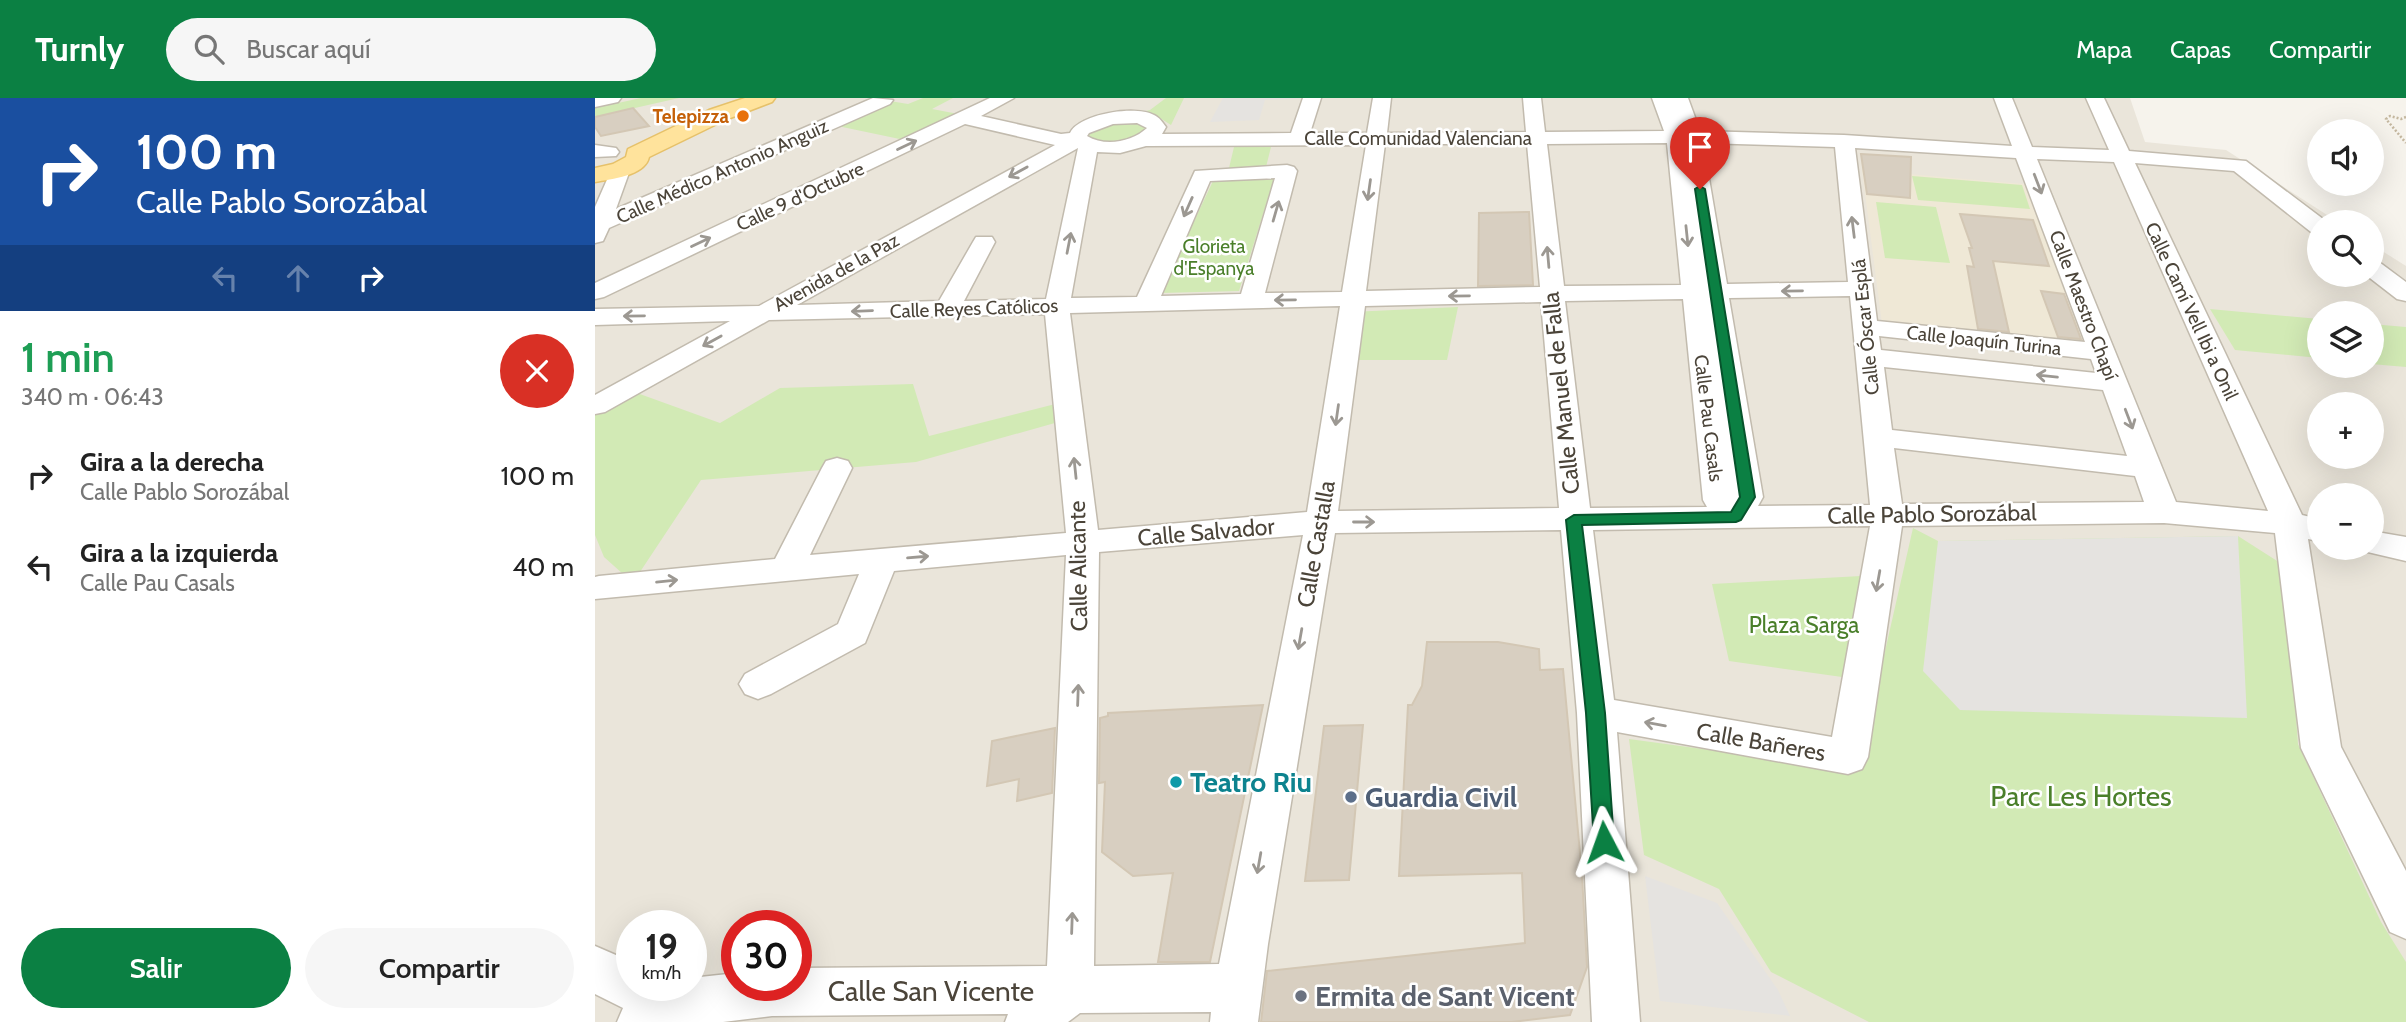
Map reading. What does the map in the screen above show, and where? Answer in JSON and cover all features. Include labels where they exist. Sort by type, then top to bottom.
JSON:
[{"type":"main road","points":[[608,163],[712,109],[745,98]]},
{"type":"main road","points":[[608,163],[717,115],[765,98]]},
{"type":"street","points":[[595,102],[613,98]]},
{"type":"street","name":"Calle 9 d'Octubre","points":[[595,292],[1005,98]]},
{"type":"street","points":[[964,118],[1061,140],[1124,116],[1157,98]]},
{"type":"street","points":[[1299,139],[1312,98]]},
{"type":"street","name":"Calle Castalla","points":[[1236,1005],[1321,522],[1382,98]]},
{"type":"street","name":"Calle Manuel de Falla","points":[[1532,98],[1596,713],[1616,1022]]},
{"type":"street","name":"Calle Pau Casals","points":[[1661,98],[1684,137]]},
{"type":"street","name":"Calle Pau Casals","points":[[1679,98],[1703,292],[1719,500],[1736,517]]},
{"type":"street","name":"Calle Maestro Chapí","points":[[2003,98],[2164,512]]},
{"type":"street","name":"Calle Camí Vell Ibi a Onil","points":[[2095,98],[2304,527],[2321,748],[2406,917]]},
{"type":"street","name":"Calle Médico Antonio Anguiz","points":[[596,229],[879,99]]},
{"type":"street","points":[[1124,116],[1148,119],[1155,123],[1155,133],[1145,140]]},
{"type":"street","name":"Calle Comunidad Valenciana","points":[[1084,132],[1119,147],[1145,140],[1684,137],[1844,141],[2026,153],[2121,156],[2239,165],[2307,218]]},
{"type":"street","name":"Calle Alicante","points":[[1070,991],[1083,542],[1057,305],[1084,132]]},
{"type":"street","name":"Avenida de la Paz","points":[[595,406],[1084,132]]},
{"type":"street","name":"Calle Óscar Esplá","points":[[1844,141],[1887,513]]},
{"type":"street","points":[[596,229],[608,163]]},
{"type":"street","points":[[1146,303],[1202,175],[1287,171],[1251,300]]},
{"type":"street","points":[[948,309],[984,242]]},
{"type":"street","points":[[2384,277],[2406,294]]},
{"type":"street","name":"Calle Reyes Católicos","points":[[595,317],[1251,300],[1861,289]]},
{"type":"street","name":"Calle Joaquín Turina","points":[[1865,327],[2103,352]]},
{"type":"street","points":[[1868,356],[2115,383]]},
{"type":"street","points":[[1877,437],[2148,468]]},
{"type":"street","points":[[786,569],[837,468]]},
{"type":"street","name":"Calle Pablo Sorozábal","points":[[1574,520],[1887,513],[2164,512],[2304,527]]},
{"type":"street","name":"Calle Bañeres","points":[[1596,713],[1848,757],[1886,535],[1887,513]]},
{"type":"street","name":"Calle Salvador","points":[[596,585],[1321,522],[1574,520]]},
{"type":"street","points":[[2384,545],[2406,549]]},
{"type":"street","points":[[758,684],[852,633],[881,560]]},
{"type":"street","points":[[595,969],[662,1016]]},
{"type":"street","name":"Calle San Vicente","points":[[662,1016],[772,992],[876,989],[1070,991],[1236,1005]]},
{"type":"street","points":[[1029,1022],[1070,991]]},
{"type":"path","points":[[2406,117],[2401,119],[2390,116],[2386,119],[2406,143]]},
{"type":"shaded area","points":[[595,98],[2130,98],[2145,142],[2226,150],[2319,210],[2307,210],[2307,287],[2384,287],[2384,252],[2406,266],[2406,1022],[595,1022]]},
{"type":"shaded area","points":[[1223,98],[1312,98],[1265,100],[1259,120],[1210,122]]},
{"type":"shaded area","points":[[1862,170],[2024,184],[2088,346],[1882,324]]},
{"type":"shaded area","points":[[2238,536],[2247,718],[1960,710],[1923,671],[1938,541]]},
{"type":"shaded area","points":[[1645,876],[1717,903],[1778,990],[1790,1016],[1660,1001]]},
{"type":"green space","points":[[641,98],[679,98],[595,117],[595,108]]},
{"type":"green space","points":[[923,98],[953,98],[932,109],[969,116],[914,142],[828,124],[884,100],[908,104]]},
{"type":"green space","points":[[1166,98],[1184,98],[1171,125],[1160,118],[1137,113],[1150,110]]},
{"type":"green space","points":[[1131,121],[1144,125],[1146,129],[1134,139],[1109,143],[1086,137],[1099,125]]},
{"type":"green space","points":[[1234,147],[1271,147],[1266,167],[1229,168]]},
{"type":"green space","points":[[1912,176],[2022,185],[2030,209],[1918,200]]},
{"type":"green space","name":"Glorieta d'Espanya","points":[[1274,179],[1239,291],[1160,293],[1213,181]]},
{"type":"green space","points":[[1876,202],[1936,207],[1950,263],[1885,258]]},
{"type":"green space","points":[[1458,307],[1447,360],[1355,360],[1351,312]]},
{"type":"green space","points":[[2210,309],[2307,318],[2307,357],[2235,350]]},
{"type":"green space","points":[[2384,325],[2406,327],[2406,367],[2384,365]]},
{"type":"green space","points":[[913,384],[929,436],[1067,401],[1069,419],[916,462],[701,480],[640,572],[623,574],[604,557],[595,535],[595,406],[626,389],[720,423],[780,388]]},
{"type":"green space","name":"Parc Les Hortes","points":[[1913,528],[1938,541],[2238,536],[2285,566],[2298,744],[2381,922],[2406,962],[2406,1022],[1869,1022],[1771,972],[1719,889],[1644,855],[1629,739],[1858,770]]},
{"type":"green space","name":"Plaza Sarga","points":[[1861,576],[1842,677],[1729,661],[1712,584]]},
{"type":"building","points":[[633,108],[649,126],[601,136],[595,127],[595,117]]},
{"type":"building","points":[[1861,154],[1911,157],[1910,198],[1867,194]]},
{"type":"building","points":[[1529,212],[1533,285],[1478,286],[1479,213]]},
{"type":"building","points":[[1960,214],[2033,220],[2049,266],[1993,261],[2009,332],[1978,329],[1967,266],[1974,267],[1969,248],[1972,248]]},
{"type":"building","points":[[2041,291],[2064,294],[2081,339],[2058,337]]},
{"type":"building","points":[[1427,642],[1498,642],[1539,649],[1540,670],[1563,669],[1582,875],[1587,967],[1570,1015],[1512,1022],[1261,1022],[1267,971],[1525,943],[1522,873],[1399,876],[1408,705],[1412,705],[1422,686]]},
{"type":"building","name":"Teatro Riu","points":[[1263,705],[1210,962],[1158,962],[1173,873],[1133,876],[1102,852],[1105,782],[1099,783],[1100,718],[1108,716],[1108,713]]},
{"type":"building","points":[[1363,725],[1349,880],[1305,881],[1324,726]]},
{"type":"building","points":[[1055,728],[1052,793],[1017,801],[1019,779],[987,786],[992,741]]},
{"type":"place","name":"Telepizza","points":[[743,116]]},
{"type":"place","name":"Teatro Riu","points":[[1176,782]]},
{"type":"place","name":"Guardia Civil","points":[[1351,797]]},
{"type":"place","name":"Ermita de Sant Vicent","points":[[1301,996]]},
{"type":"route","points":[[1604,842],[1596,713],[1574,520],[1736,517],[1747,497],[1700,189]]}]
